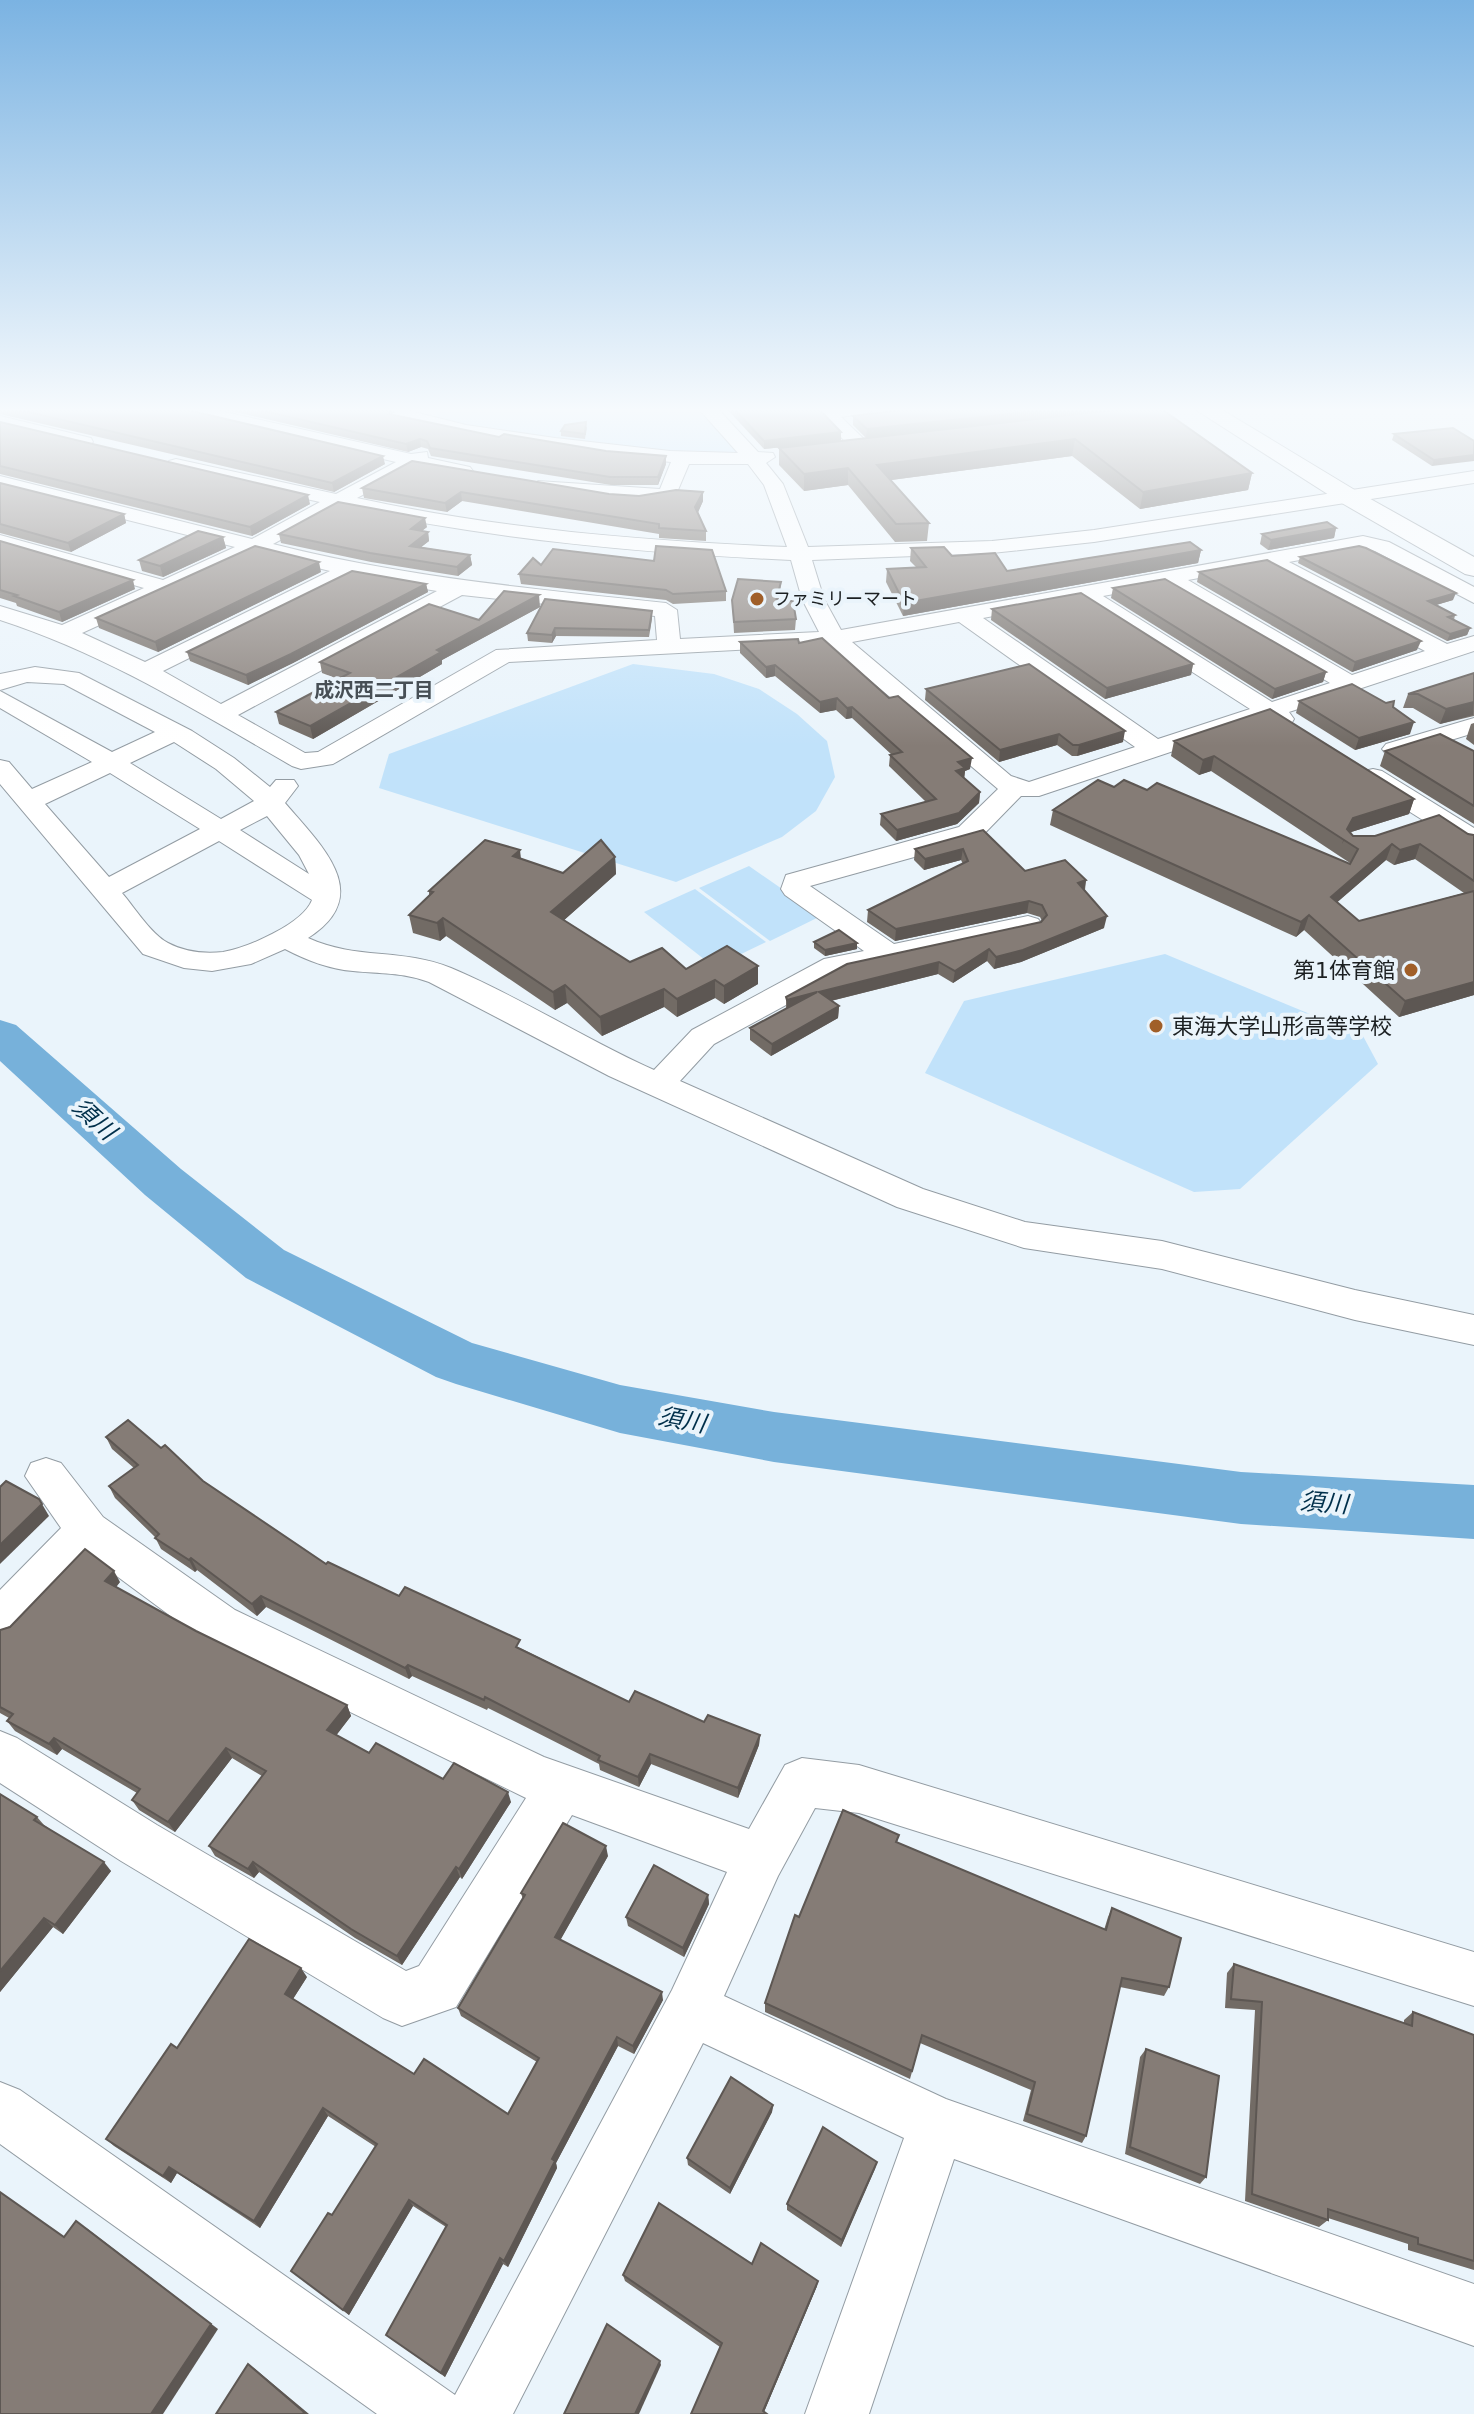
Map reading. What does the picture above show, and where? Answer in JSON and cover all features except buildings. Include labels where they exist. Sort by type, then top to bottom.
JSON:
[{"type":"highway","points":[[1391,521],[1474,568]]},
{"type":"highway","points":[[1424,521],[1474,548]]},
{"type":"street","points":[[150,521],[350,570],[459,588],[666,610],[669,646]]},
{"type":"street","points":[[63,633],[253,547],[302,521]]},
{"type":"street","points":[[434,521],[647,547],[797,554],[992,547],[1194,521]]},
{"type":"street","points":[[789,521],[813,599],[834,638],[1002,782],[1030,790],[1474,643]]},
{"type":"street","points":[[0,541],[165,587]]},
{"type":"street","points":[[0,613],[63,633],[145,671],[301,761],[324,759],[504,655],[834,638],[1363,542],[1382,546],[1474,596]]},
{"type":"street","points":[[1269,560],[1446,653]]},
{"type":"street","points":[[145,671],[350,570]]},
{"type":"street","points":[[1168,578],[1350,684]]},
{"type":"street","points":[[221,714],[459,588]]},
{"type":"street","points":[[1084,593],[1297,729]]},
{"type":"street","points":[[964,615],[1155,749]]},
{"type":"street","points":[[0,683],[27,673],[47,672],[71,678],[227,765],[271,803],[318,861],[326,879],[327,897],[321,912],[305,927],[241,958],[198,963],[179,960],[154,948],[0,768]]},
{"type":"street","points":[[0,698],[111,762],[327,897]]},
{"type":"street","points":[[1415,723],[1462,751]]},
{"type":"street","points":[[1474,725],[1351,763],[1474,840]]},
{"type":"street","points":[[27,802],[173,733]]},
{"type":"street","points":[[104,891],[271,803],[301,761]]},
{"type":"street","points":[[890,955],[795,889],[796,881],[969,833],[1016,786]]},
{"type":"street","points":[[1398,829],[1436,817]]},
{"type":"street","points":[[659,1084],[703,1037],[835,966],[1028,925]]},
{"type":"street","points":[[285,938],[321,955],[351,962],[407,964],[440,975],[621,1068],[910,1198],[1024,1235],[1162,1255],[1355,1305],[1474,1330]]},
{"type":"street","points":[[46,1476],[88,1530],[219,1625],[560,1789],[760,1858]]},
{"type":"street","points":[[0,1621],[88,1530]]},
{"type":"street","points":[[0,1755],[139,1843],[402,1999],[437,1988],[560,1789]]},
{"type":"street","points":[[479,2414],[691,2009],[760,1858],[802,1782],[859,1789],[1474,1979]]},
{"type":"street","points":[[691,2009],[937,2124],[1474,2315]]},
{"type":"street","points":[[0,2110],[431,2414]]},
{"type":"street","points":[[837,2414],[937,2124]]},
{"type":"shaded area","points":[[633,664],[714,674],[759,689],[797,714],[827,741],[835,777],[816,811],[782,837],[676,882],[379,788],[389,754]]},
{"type":"shaded area","points":[[749,866],[821,916],[770,941],[699,888]]},
{"type":"shaded area","points":[[695,889],[766,942],[714,967],[644,912]]},
{"type":"shaded area","points":[[1165,954],[1363,1036],[1378,1064],[1240,1189],[1194,1192],[925,1073],[964,1001]]},
{"type":"waterway","name":"須川","points":[[0,1035],[163,1182],[265,1264],[456,1361],[620,1409],[774,1437],[1241,1498],[1474,1512]]},
{"type":"place","name":"ファミリーマート","points":[[757,599]]},
{"type":"place","name":"第1体育館","points":[[1411,970]]},
{"type":"place","name":"東海大学山形高等学校","points":[[1156,1026]]},
{"type":"district","name":"成沢西二丁目","points":[[374,690]]}]
